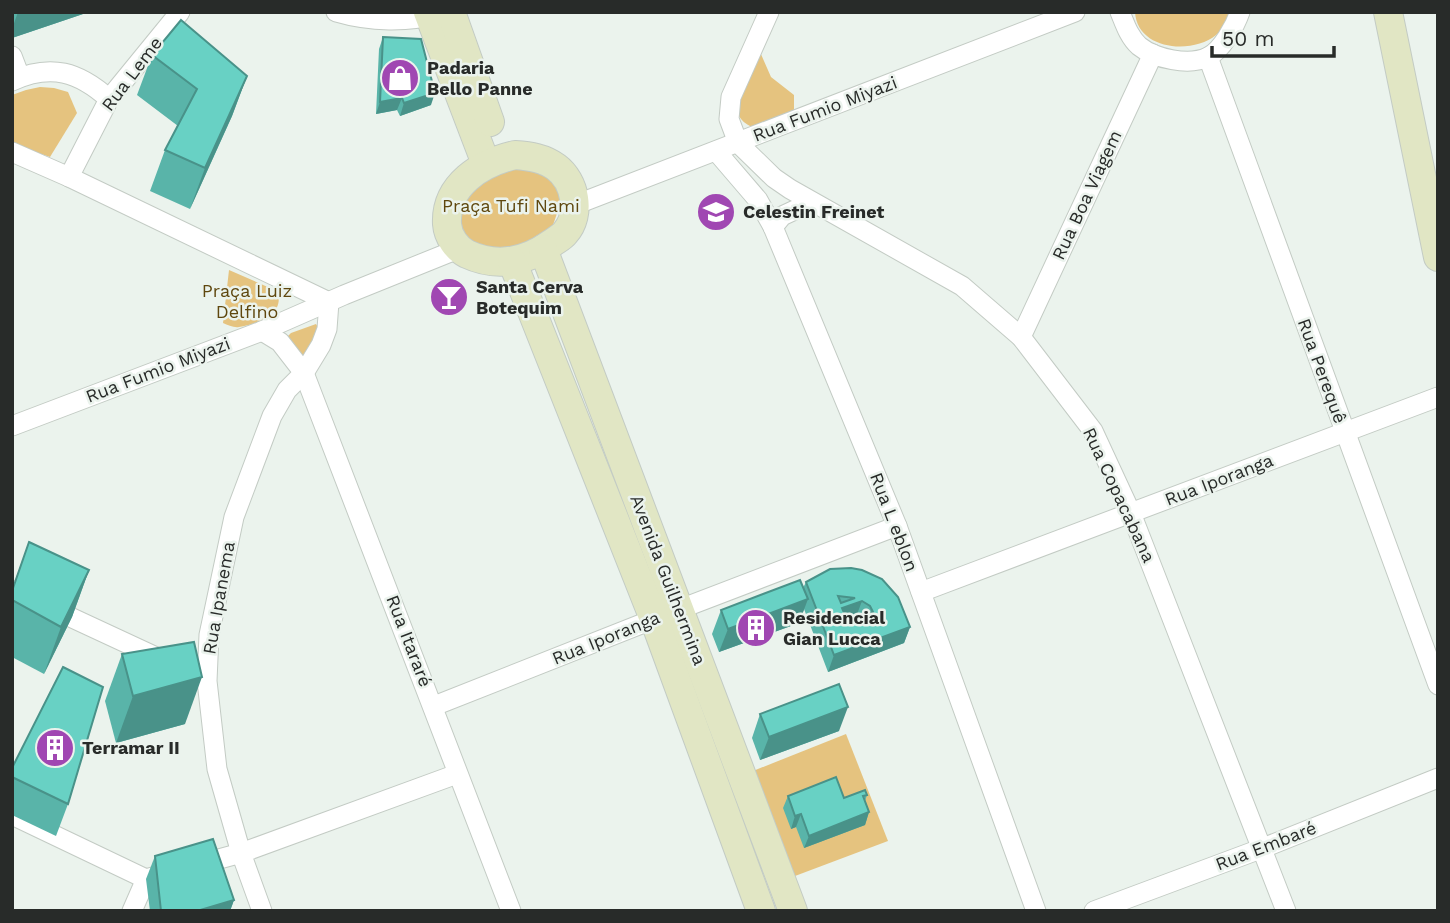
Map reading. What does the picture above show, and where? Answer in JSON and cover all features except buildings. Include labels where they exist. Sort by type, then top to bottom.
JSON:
[{"type":"street","name":"Rua Leme","points":[[69,177],[109,99],[180,12]]},
{"type":"street","points":[[336,12],[383,20],[438,13],[495,161]]},
{"type":"street","points":[[738,144],[729,119],[731,97],[769,12]]},
{"type":"street","name":"Rua Fumio Miyazi","points":[[575,205],[1075,12]]},
{"type":"street","points":[[1120,12],[1127,30],[1138,45],[1153,54],[1189,60],[1208,57],[1219,47],[1240,12]]},
{"type":"street","points":[[1388,12],[1438,257]]},
{"type":"street","name":"Rua Boa Viagem","points":[[1021,337],[1153,54]]},
{"type":"street","points":[[12,56],[16,79],[56,70],[90,82],[109,99]]},
{"type":"street","name":"Rua Perequê","points":[[1208,57],[1438,685]]},
{"type":"street","name":"Rua Copacabana","points":[[738,144],[774,178],[962,286],[1021,337],[1093,431],[1131,513],[1286,911]]},
{"type":"street","name":"Rua L eblon","points":[[716,151],[758,200],[773,227],[897,526],[1036,911]]},
{"type":"street","points":[[12,152],[328,302]]},
{"type":"street","points":[[515,155],[535,157],[556,166],[569,180],[575,205],[565,233],[528,257],[512,261],[491,263],[458,250],[448,230],[447,212],[451,197],[466,178],[495,161],[515,155]]},
{"type":"street","points":[[773,227],[791,210],[812,202]]},
{"type":"street","name":"Avenida Guilhermina","points":[[543,249],[666,614],[761,911]]},
{"type":"street","name":"Rua Fumio Miyazi","points":[[12,426],[262,331],[458,250]]},
{"type":"street","name":"Avenida Guilhermina","points":[[512,261],[793,911]]},
{"type":"street","name":"Rua Ipanema","points":[[262,911],[241,853],[217,769],[207,681],[209,635],[234,517],[272,416],[287,390],[304,373],[327,329],[328,302]]},
{"type":"street","name":"Rua Itararé","points":[[262,331],[281,342],[304,373],[511,911]]},
{"type":"street","name":"Rua Iporanga","points":[[921,592],[1438,397]]},
{"type":"street","name":"Rua Iporanga","points":[[434,706],[897,526]]},
{"type":"street","points":[[12,590],[207,681]]},
{"type":"street","points":[[12,815],[146,879],[241,853],[457,774]]},
{"type":"street","name":"Rua Embaré","points":[[1094,911],[1263,848],[1438,778]]},
{"type":"street","points":[[132,911],[146,879]]},
{"type":"green space","points":[[1135,12],[1231,12],[1216,35],[1194,45],[1180,47],[1155,41],[1145,34],[1138,25]]},
{"type":"green space","points":[[760,52],[771,77],[794,95],[794,115],[757,129],[745,123],[738,115],[737,105],[738,95]]},
{"type":"green space","points":[[40,87],[68,92],[77,113],[50,157],[12,144],[12,95]]},
{"type":"green space","name":"Praça Tufi Nami","points":[[502,165],[547,166],[562,199],[553,225],[532,242],[494,250],[457,236],[451,206]]},
{"type":"green space","name":"Praça Luiz Delfino","points":[[229,270],[277,291],[278,306],[274,312],[246,326],[235,327],[223,323]]},
{"type":"green space","points":[[316,324],[319,329],[312,341],[307,364],[287,337]]},
{"type":"green space","points":[[846,734],[888,841],[795,876],[753,771]]},
{"type":"place","name":"Padaria Bello Panne","points":[[400,78]]},
{"type":"place","name":"Celestin Freinet","points":[[716,212]]},
{"type":"place","name":"Santa Cerva Botequim","points":[[449,297]]},
{"type":"place","name":"Residencial Gian Lucca","points":[[756,628]]},
{"type":"place","name":"Terramar II","points":[[55,748]]}]
